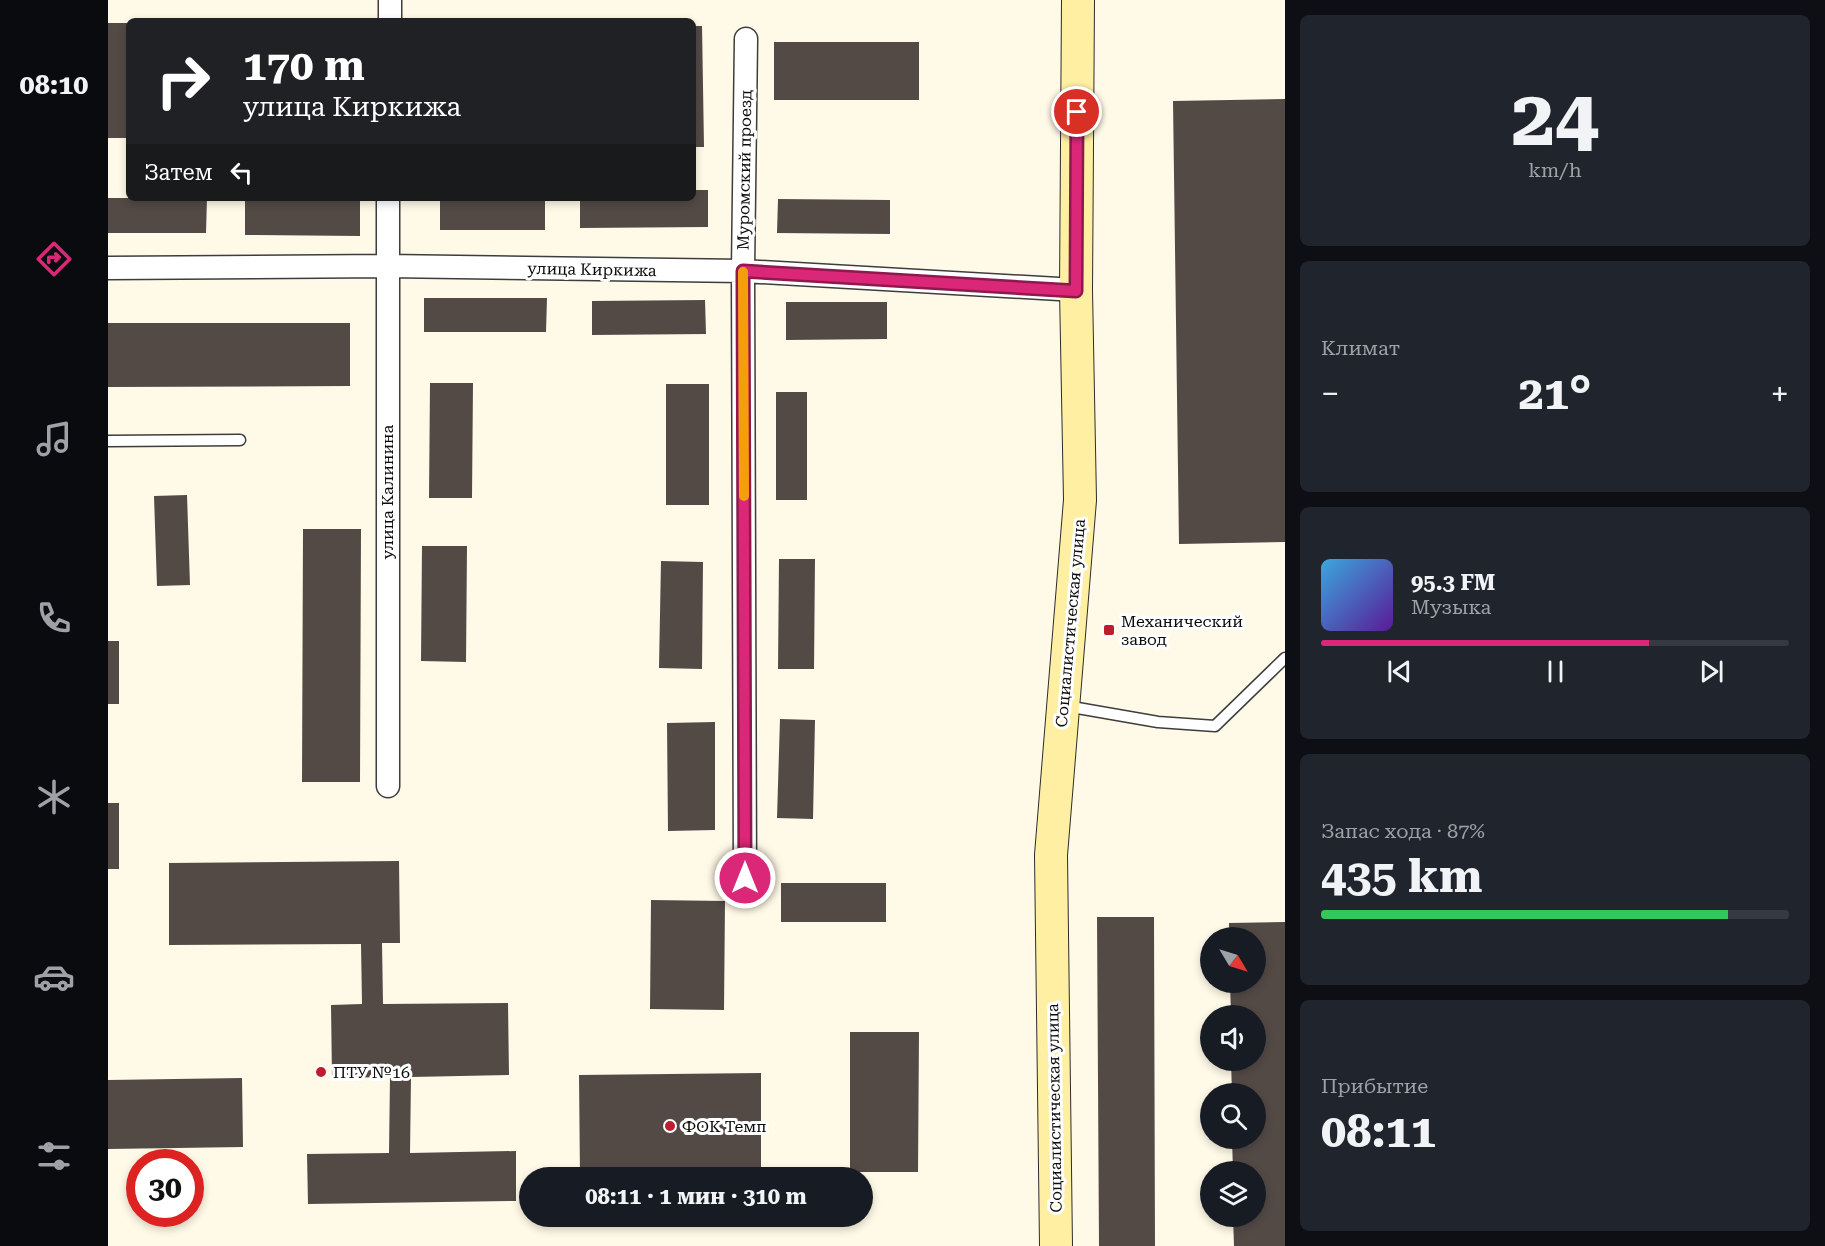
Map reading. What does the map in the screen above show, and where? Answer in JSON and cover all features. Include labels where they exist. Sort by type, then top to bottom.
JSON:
[{"type":"main road","name":"Социалистическая улица","points":[[1056,1246],[1051,855],[1080,500],[1076,291],[1078,0]]},
{"type":"street","points":[[390,0],[390,18]]},
{"type":"street","name":"Муромский проезд","points":[[745,878],[743,271],[746,39]]},
{"type":"street","name":"улица Калинина","points":[[388,201],[388,786]]},
{"type":"street","name":"улица Киркижа","points":[[108,268],[387,266],[743,271],[1076,291]]},
{"type":"lane","points":[[108,441],[240,440]]},
{"type":"lane","points":[[1062,706],[1158,722],[1215,726],[1285,658]]},
{"type":"building","points":[[108,23],[126,23],[126,138],[108,138]]},
{"type":"building","points":[[696,26],[702,26],[704,147],[696,147]]},
{"type":"building","points":[[774,42],[919,42],[919,100],[774,100]]},
{"type":"building","points":[[1285,99],[1285,542],[1179,544],[1173,101]]},
{"type":"building","points":[[696,190],[708,190],[708,227],[580,228],[580,201],[696,201]]},
{"type":"building","points":[[108,198],[126,198],[126,201],[207,201],[206,233],[108,233]]},
{"type":"building","points":[[778,199],[890,200],[890,234],[777,233]]},
{"type":"building","points":[[245,201],[360,201],[360,236],[245,235]]},
{"type":"building","points":[[440,201],[545,201],[545,230],[440,230]]},
{"type":"building","points":[[424,298],[547,298],[546,332],[424,332]]},
{"type":"building","points":[[705,300],[706,334],[592,335],[592,301]]},
{"type":"building","points":[[786,302],[887,302],[887,339],[786,340]]},
{"type":"building","points":[[108,323],[350,323],[350,386],[108,387]]},
{"type":"building","points":[[430,383],[473,383],[472,498],[429,498]]},
{"type":"building","points":[[666,384],[709,384],[709,505],[666,505]]},
{"type":"building","points":[[776,392],[807,392],[807,500],[776,500]]},
{"type":"building","points":[[187,495],[190,585],[157,586],[154,496]]},
{"type":"building","points":[[303,529],[361,529],[360,782],[302,782]]},
{"type":"building","points":[[422,546],[467,546],[466,662],[421,661]]},
{"type":"building","points":[[779,559],[815,559],[814,669],[778,669]]},
{"type":"building","points":[[661,561],[703,562],[702,669],[659,668]]},
{"type":"building","points":[[108,641],[119,641],[119,704],[108,704]]},
{"type":"building","points":[[780,719],[815,720],[813,819],[777,818]]},
{"type":"building","points":[[715,722],[715,830],[668,831],[667,723]]},
{"type":"building","points":[[108,803],[119,803],[119,869],[108,869]]},
{"type":"building","points":[[399,861],[400,943],[382,943],[383,1004],[508,1003],[509,1075],[411,1077],[410,1153],[516,1151],[516,1201],[308,1204],[307,1154],[389,1153],[390,1077],[332,1078],[331,1005],[362,1004],[361,944],[169,945],[169,863]]},
{"type":"building","points":[[781,883],[886,883],[886,922],[781,922]]},
{"type":"building","points":[[651,900],[725,901],[724,1010],[650,1009]]},
{"type":"building","points":[[1097,917],[1154,917],[1155,1246],[1099,1246]]},
{"type":"building","points":[[1285,922],[1285,1246],[1234,1246],[1233,1227],[1266,1227],[1266,1161],[1233,1161],[1232,1149],[1266,1149],[1266,1083],[1232,1083],[1231,1071],[1266,1071],[1266,1005],[1231,1005],[1230,993],[1266,993],[1266,927],[1229,927],[1229,923]]},
{"type":"building","points":[[850,1032],[919,1032],[918,1172],[873,1172],[873,1167],[850,1167]]},
{"type":"building","name":"ФОК Темп","points":[[761,1073],[761,1167],[580,1167],[579,1075]]},
{"type":"building","points":[[242,1078],[243,1147],[108,1149],[108,1080]]},
{"type":"slow traffic","points":[[743,272],[744,496]]},
{"type":"place","name":"Механический завод","points":[[1109,630]]},
{"type":"place","name":"ПТУ №16","points":[[321,1072]]},
{"type":"place","name":"ФОК Темп","points":[[670,1126]]},
{"type":"route","points":[[745,878],[743,271],[1076,291],[1077,112]]}]
